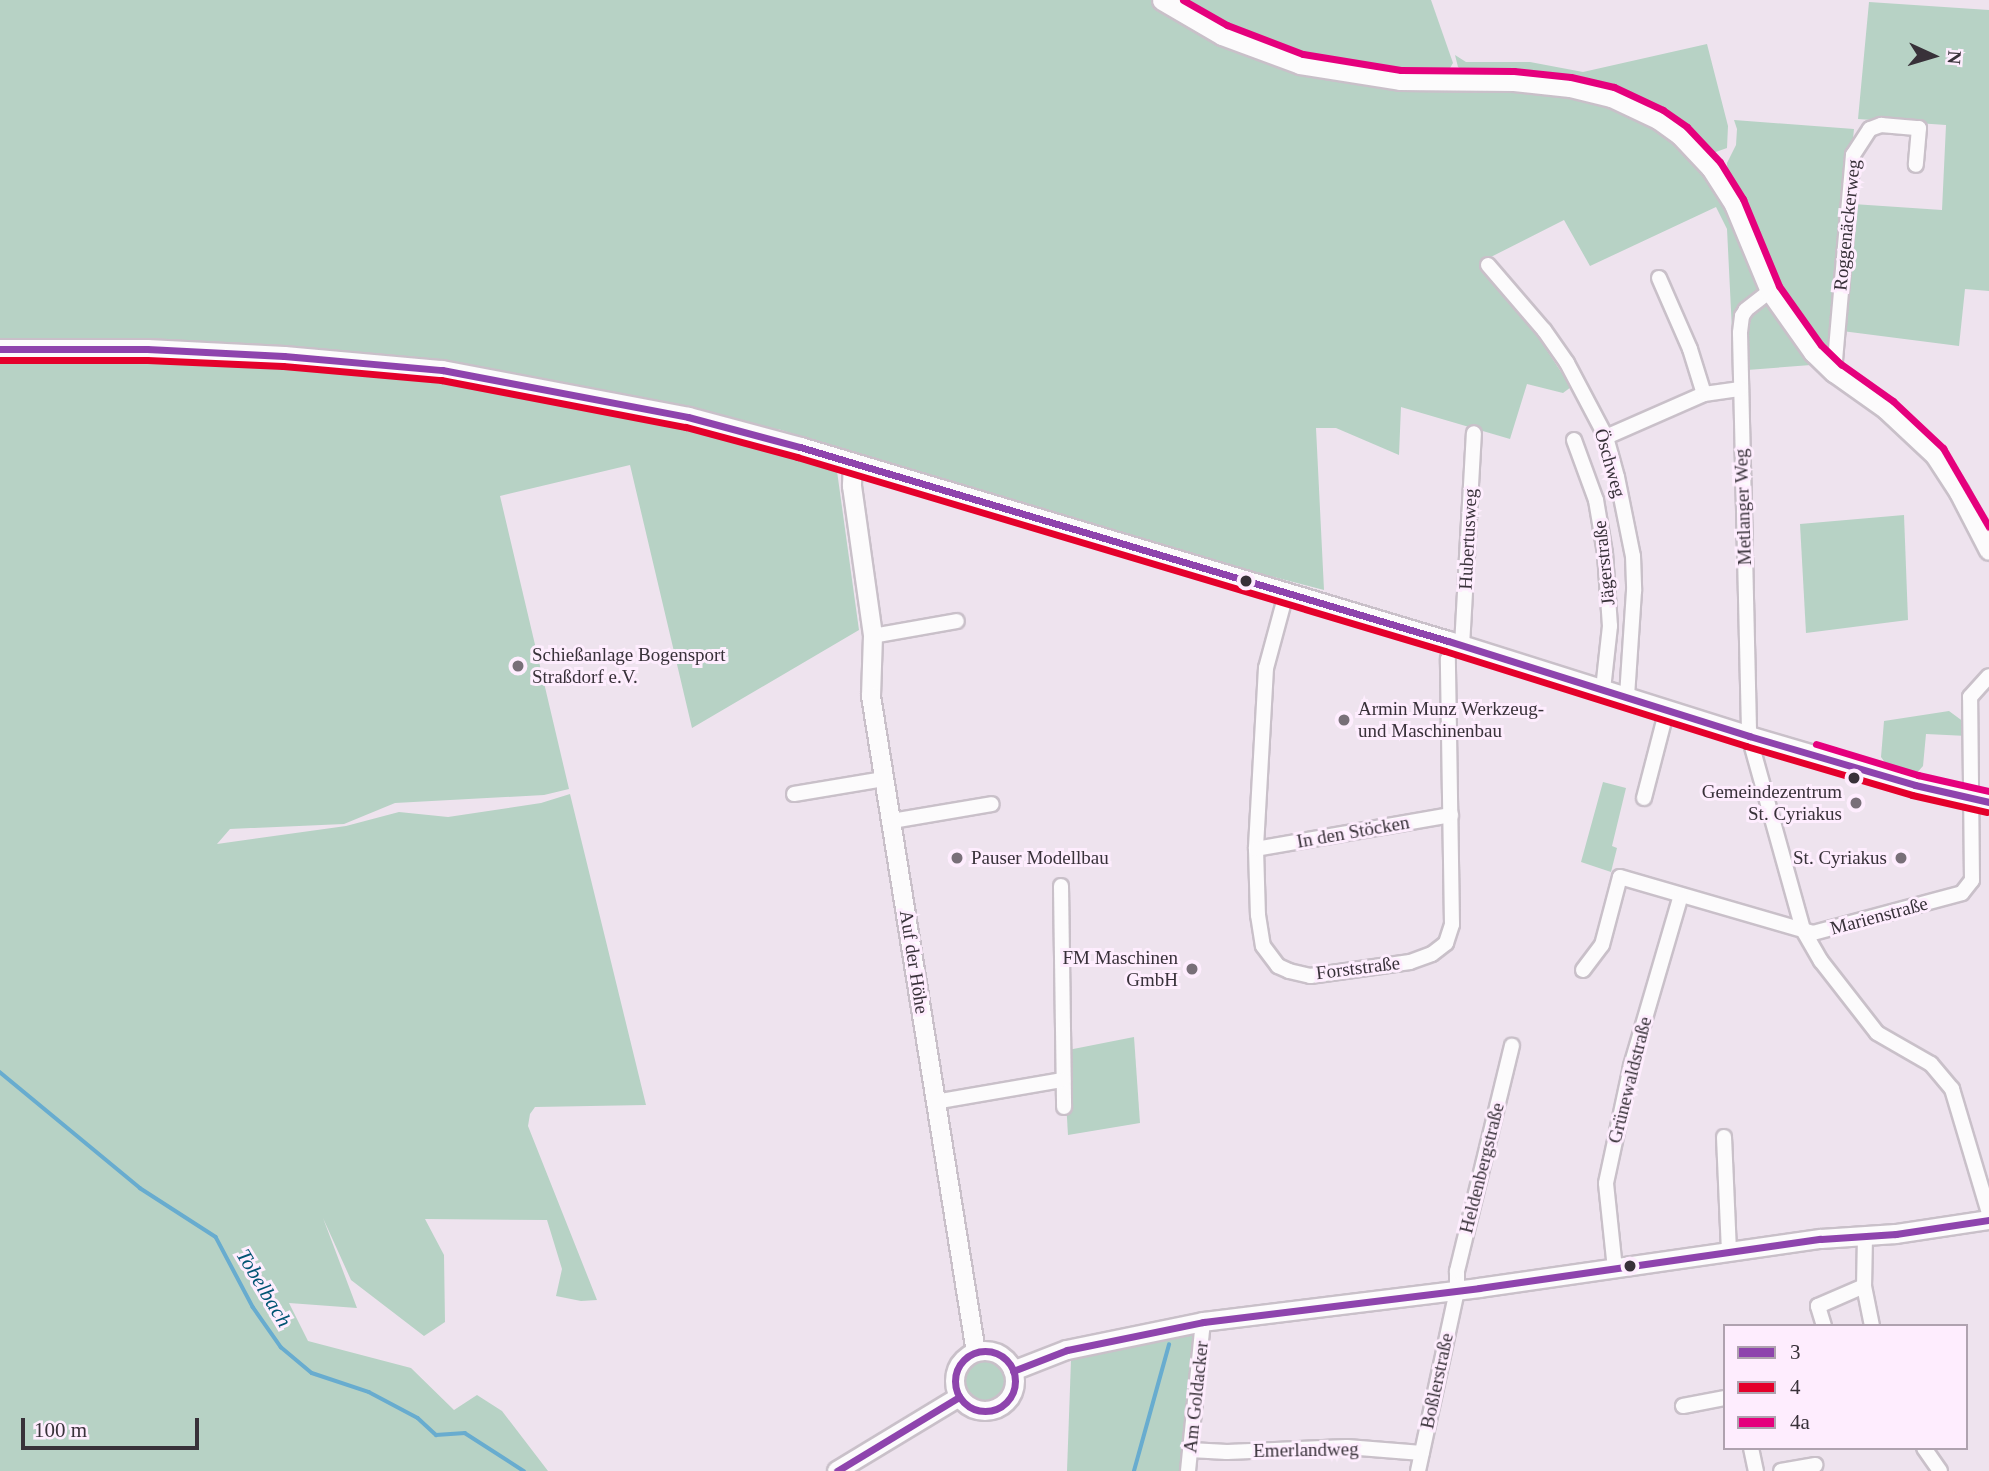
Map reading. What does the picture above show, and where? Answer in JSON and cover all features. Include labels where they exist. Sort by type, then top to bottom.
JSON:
[{"type":"main road","points":[[1161,0],[1222,35],[1265,53],[1334,71],[1399,80],[1540,83],[1592,91],[1636,107],[1680,135],[1711,167],[1734,204],[1770,291],[1813,352],[1834,372],[1886,409],[1935,455],[1959,492],[1989,550]]},
{"type":"main road","points":[[0,349],[147,349],[284,356],[442,370],[629,404],[800,447],[1286,594],[1455,652],[1603,689],[1749,736],[1980,800]]},
{"type":"street","name":"Roggenäckerweg","points":[[1834,372],[1853,155],[1870,129],[1881,125],[1919,128],[1916,165]]},
{"type":"street","name":"Öschweg","points":[[1488,265],[1537,321],[1567,363],[1606,437],[1633,556],[1634,592],[1627,696]]},
{"type":"street","points":[[1659,278],[1690,349],[1704,394]]},
{"type":"street","name":"Metlanger Weg","points":[[1770,291],[1742,316],[1741,389],[1749,736],[1803,930],[1821,961],[1877,1033],[1931,1064],[1952,1088],[1989,1213]]},
{"type":"street","points":[[1606,437],[1704,394],[1741,389]]},
{"type":"street","name":"Hubertusweg","points":[[1455,652],[1474,433]]},
{"type":"street","name":"Jägerstraße","points":[[1574,440],[1596,500],[1605,554],[1610,626],[1603,689]]},
{"type":"street","name":"Auf der Höhe","points":[[853,465],[852,486],[873,636],[871,696],[976,1352]]},
{"type":"street","name":"Forststraße","points":[[1286,594],[1266,668],[1256,849],[1261,936],[1263,946],[1278,966],[1310,975],[1410,962],[1432,954],[1446,943],[1452,924],[1451,815],[1455,652]]},
{"type":"street","points":[[873,636],[957,621]]},
{"type":"street","name":"Marienstraße","points":[[1584,970],[1602,946],[1620,877],[1813,933],[1962,893],[1972,880],[1980,800],[1970,697],[1989,676]]},
{"type":"street","points":[[1644,798],[1667,709]]},
{"type":"street","points":[[794,794],[884,779]]},
{"type":"street","points":[[892,821],[992,804]]},
{"type":"street","name":"In den Stöcken","points":[[1256,849],[1451,815]]},
{"type":"street","points":[[1061,886],[1065,1107]]},
{"type":"street","name":"Grünewaldstraße","points":[[1615,1269],[1606,1183],[1631,1066],[1681,895]]},
{"type":"street","name":"Heldenbergstraße","points":[[1457,1291],[1457,1271],[1512,1046]]},
{"type":"street","points":[[935,1102],[1063,1080]]},
{"type":"street","points":[[1724,1137],[1729,1252]]},
{"type":"street","points":[[1013,1371],[1067,1350],[1203,1322],[1457,1291],[1821,1239],[1989,1220]]},
{"type":"street","points":[[1865,1236],[1864,1286],[1872,1324]]},
{"type":"street","points":[[1823,1324],[1818,1306],[1864,1286]]},
{"type":"street","name":"Boßlerstraße","points":[[1418,1471],[1457,1291]]},
{"type":"street","name":"Am Goldacker","points":[[1188,1471],[1203,1322]]},
{"type":"street","points":[[989,1351],[1001,1356],[1013,1371],[1014,1389],[1008,1401],[998,1408],[986,1411],[974,1409],[959,1397],[955,1384],[957,1371],[964,1359],[976,1352],[989,1351]]},
{"type":"street","points":[[837,1471],[959,1397]]},
{"type":"street","points":[[1683,1406],[1723,1398]]},
{"type":"street","name":"Emerlandweg","points":[[1190,1450],[1227,1452],[1347,1447],[1422,1453]]},
{"type":"street","points":[[1751,1450],[1756,1471]]},
{"type":"street","points":[[1925,1450],[1938,1470]]},
{"type":"street","points":[[1781,1471],[1815,1465]]},
{"type":"green space","points":[[0,0],[1151,0],[1172,15],[1240,52],[1587,95],[1647,119],[1687,149],[1726,203],[1779,319],[1811,365],[1734,371],[1727,229],[1716,207],[1590,266],[1564,220],[1479,263],[1529,323],[1571,387],[1563,393],[1527,384],[1510,439],[1401,407],[1399,455],[1336,428],[1316,428],[1324,590],[1174,551],[778,429],[746,432],[739,440],[837,471],[859,630],[692,728],[630,465],[500,496],[569,789],[544,795],[395,803],[344,824],[230,829],[217,844],[346,826],[399,812],[448,817],[541,803],[570,794],[646,1105],[535,1107],[530,1114],[528,1126],[597,1300],[581,1301],[556,1296],[562,1269],[547,1220],[425,1219],[444,1255],[445,1322],[424,1336],[351,1280],[323,1218],[357,1308],[289,1303],[308,1341],[411,1368],[454,1410],[477,1395],[502,1411],[548,1471],[0,1471]]},
{"type":"green space","points":[[1176,0],[1431,0],[1453,63],[1447,73],[1415,73],[1307,58],[1240,35]]},
{"type":"green space","points":[[1869,2],[1989,10],[1989,291],[1965,289],[1959,346],[1842,331],[1853,204],[1942,210],[1946,125],[1858,119]]},
{"type":"green space","points":[[1707,44],[1728,126],[1727,148],[1710,154],[1593,83],[1562,76],[1469,73],[1458,67],[1455,55],[1466,62],[1530,62],[1583,72]]},
{"type":"green space","points":[[1734,120],[1854,129],[1831,355],[1817,344],[1781,293],[1728,177],[1727,163],[1736,145],[1737,129]]},
{"type":"green space","points":[[1904,515],[1908,620],[1806,633],[1800,524]]},
{"type":"green space","points":[[1949,711],[1968,725],[1967,736],[1926,734],[1923,766],[1915,775],[1889,768],[1881,757],[1884,721]]},
{"type":"green space","points":[[1603,782],[1626,788],[1612,846],[1617,848],[1611,872],[1581,862]]},
{"type":"green space","points":[[1134,1037],[1140,1123],[1068,1135],[1063,1051]]},
{"type":"green space","points":[[1197,1330],[1182,1471],[1067,1471],[1071,1360],[1076,1351]]},
{"type":"green space","points":[[985,1356],[1002,1364],[1010,1381],[1002,1398],[985,1406],[968,1398],[960,1381],[968,1364]]},
{"type":"waterway","name":"Tobelbach","points":[[0,1072],[140,1188],[216,1237],[253,1307],[281,1347],[312,1373],[369,1392],[418,1418],[436,1435],[465,1433],[524,1471]]},
{"type":"waterway","points":[[1134,1471],[1169,1345]]},
{"type":"transit line","name":"4a","points":[[1183,0],[1227,25],[1303,54],[1401,70],[1514,71],[1571,77],[1614,87],[1663,110],[1687,127],[1720,162],[1743,199],[1779,286],[1821,345],[1841,364],[1893,401],[1943,448],[1989,527]]},
{"type":"transit line","name":"3","points":[[0,349],[147,349],[284,356],[442,370],[688,417],[800,447],[1448,641],[1749,736],[1915,785],[1989,802]]},
{"type":"transit line","name":"4","points":[[0,360],[147,360],[283,366],[441,380],[686,427],[797,457],[1445,651],[1746,746],[1912,795],[1987,812]]},
{"type":"transit line","name":"4a","points":[[1816,744],[1918,775],[1989,791]]},
{"type":"transit line","name":"3","points":[[1013,1371],[1067,1350],[1203,1322],[1479,1288],[1821,1239],[1896,1234],[1989,1220]]},
{"type":"transit line","name":"3","points":[[985,1351],[1002,1356],[1010,1364],[1015,1381],[1010,1398],[1002,1406],[985,1411],[968,1406],[960,1398],[955,1381],[960,1364],[968,1356],[985,1351]]},
{"type":"transit line","name":"3","points":[[837,1471],[959,1397]]},
{"type":"place","name":"Schießanlage Bogensport Straßdorf e.V.","points":[[518,666]]},
{"type":"place","name":"Armin Munz Werkzeug- und Maschinenbau","points":[[1344,720]]},
{"type":"place","name":"Gemeindezentrum St. Cyriakus","points":[[1856,803]]},
{"type":"place","name":"Pauser Modellbau","points":[[957,858]]},
{"type":"place","name":"St. Cyriakus","points":[[1901,858]]},
{"type":"place","name":"FM Maschinen GmbH","points":[[1192,969]]}]
